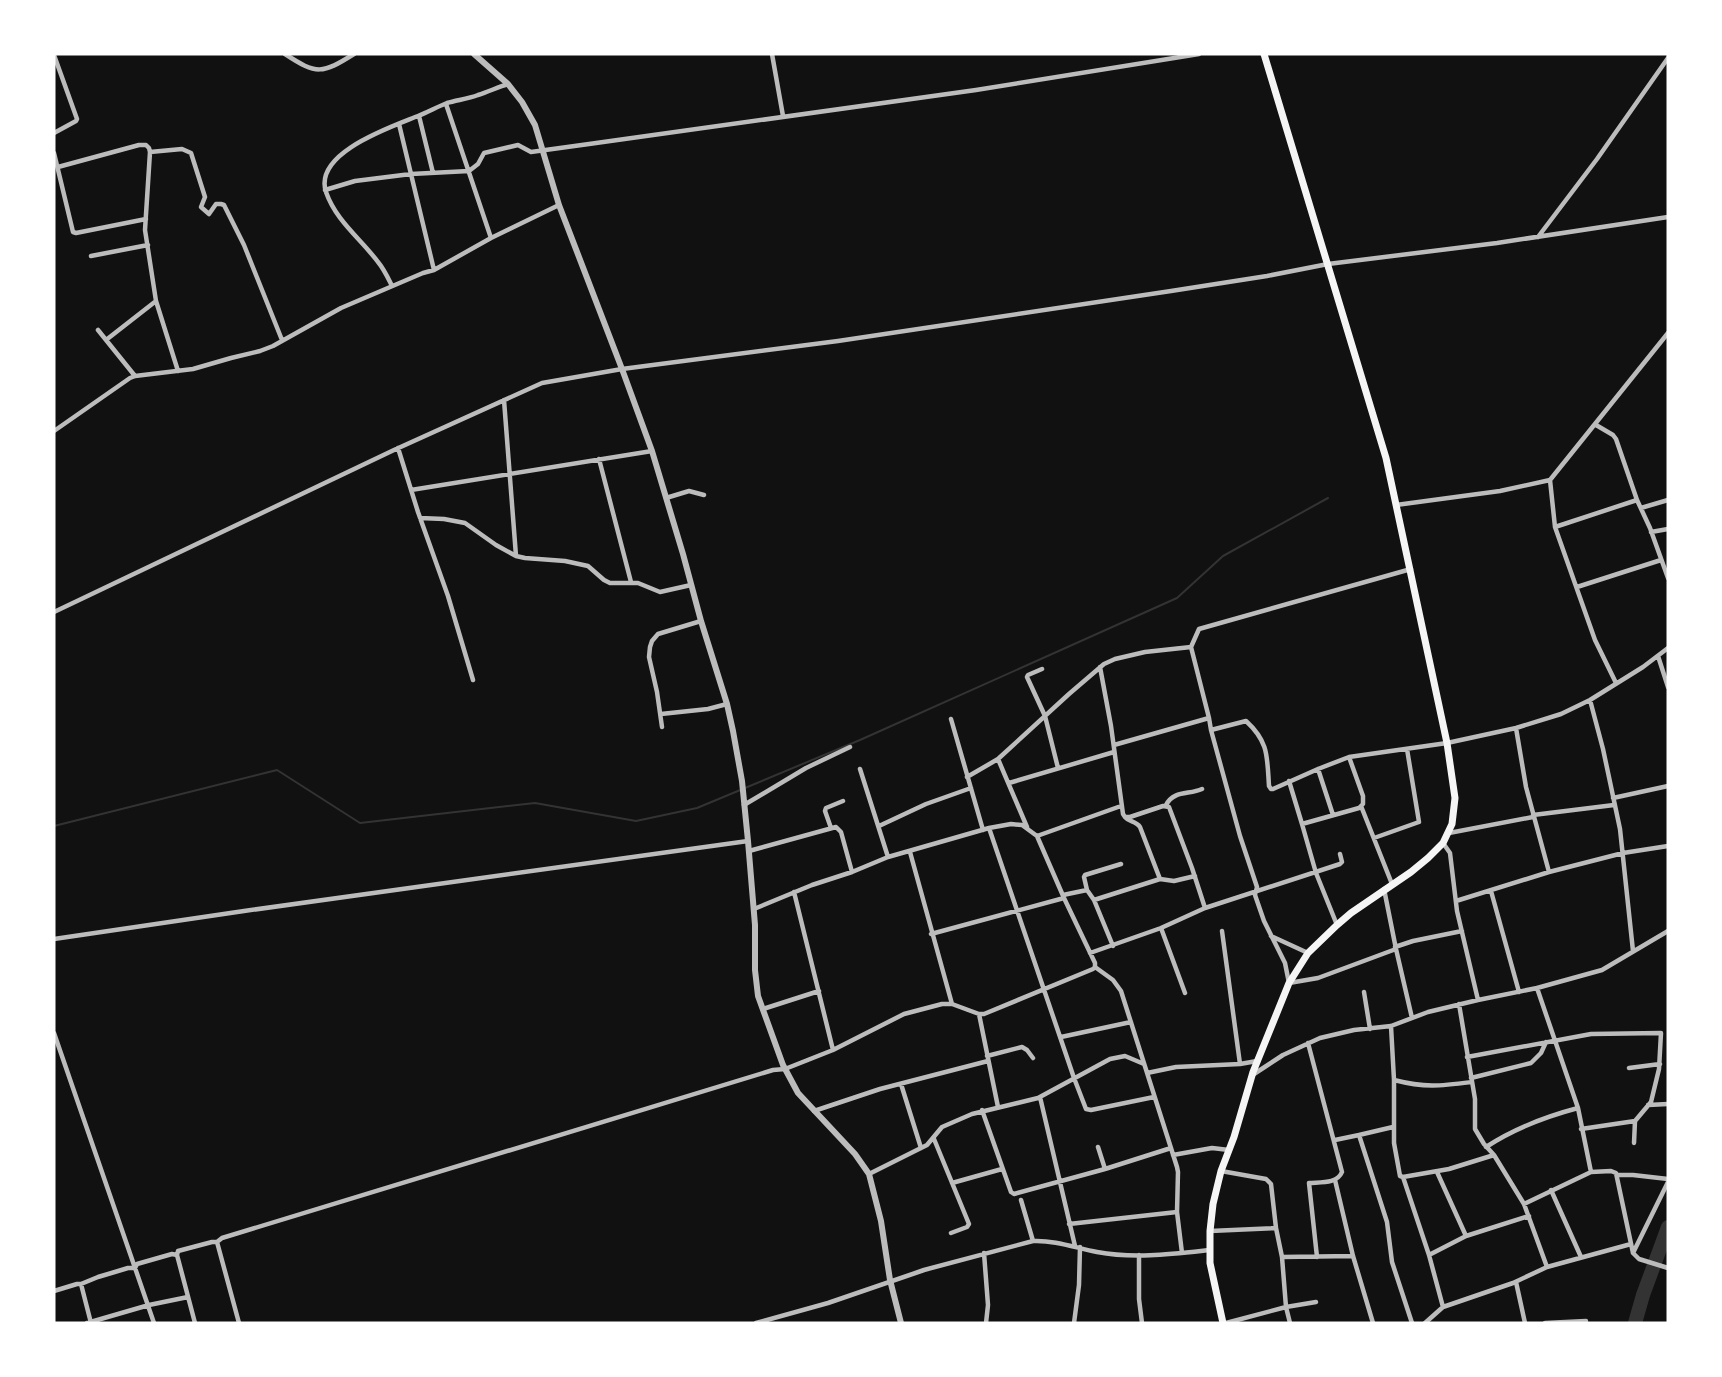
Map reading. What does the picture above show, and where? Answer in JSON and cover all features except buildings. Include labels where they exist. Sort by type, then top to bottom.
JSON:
[{"type":"main road","points":[[1224,1323],[1213,1278],[1210,1250],[1213,1204],[1221,1171],[1230,1150],[1254,1068],[1289,983],[1308,953],[1337,925],[1428,858],[1443,843],[1449,833],[1454,815],[1455,798],[1447,743],[1386,458],[1264,54]]},
{"type":"street","points":[[285,54],[303,66],[320,70],[354,54]]},
{"type":"street","points":[[474,54],[508,84],[528,111],[535,125],[559,205],[652,451],[727,704],[742,781],[753,909],[756,987],[760,1004],[764,1009],[785,1069],[798,1093],[850,1148],[869,1174],[901,1323]]},
{"type":"street","points":[[772,54],[783,116]]},
{"type":"street","points":[[325,190],[355,181],[411,174],[469,171],[487,152],[518,145],[531,152],[976,90],[1199,54]]},
{"type":"street","points":[[54,56],[77,118],[76,122],[54,133]]},
{"type":"street","points":[[1538,237],[1597,159],[1668,58]]},
{"type":"street","points":[[392,286],[378,261],[336,212],[325,190],[326,173],[335,160],[354,146],[446,104],[478,96],[508,84]]},
{"type":"street","points":[[446,104],[490,238]]},
{"type":"street","points":[[419,116],[433,173]]},
{"type":"street","points":[[399,124],[435,270]]},
{"type":"street","points":[[58,167],[138,145],[147,146],[150,152],[145,230],[156,301],[178,371]]},
{"type":"street","points":[[150,152],[182,149],[191,153],[205,197],[201,207],[209,214],[216,204],[224,206],[244,245],[282,340]]},
{"type":"street","points":[[54,153],[71,231],[76,233],[146,219]]},
{"type":"street","points":[[54,431],[135,376],[193,369],[273,346],[341,308],[435,270],[490,238],[559,205]]},
{"type":"street","points":[[54,612],[398,448],[542,384],[622,369],[838,341],[1224,283],[1328,264],[1538,237],[1668,217]]},
{"type":"street","points":[[91,256],[148,245]]},
{"type":"street","points":[[106,340],[156,301]]},
{"type":"street","points":[[98,330],[135,376]]},
{"type":"street","points":[[1396,505],[1500,491],[1550,480],[1668,333]]},
{"type":"street","points":[[504,400],[516,556]]},
{"type":"street","points":[[1596,425],[1616,439],[1668,578]]},
{"type":"street","points":[[398,448],[448,596],[472,680]]},
{"type":"street","points":[[411,490],[652,451]]},
{"type":"street","points":[[599,459],[631,582]]},
{"type":"street","points":[[1550,480],[1556,527],[1595,640],[1616,683]]},
{"type":"street","points":[[666,498],[689,491],[704,495]]},
{"type":"street","points":[[1556,527],[1637,500]]},
{"type":"street","points":[[1641,508],[1668,500]]},
{"type":"street","points":[[420,518],[465,523],[516,556],[586,565],[607,582],[631,582],[660,592],[691,585]]},
{"type":"street","points":[[1651,532],[1668,529]]},
{"type":"street","points":[[1577,587],[1661,560]]},
{"type":"street","points":[[1410,569],[1199,629],[1191,647],[1240,836],[1257,886],[1255,895],[1271,936],[1285,963],[1289,983],[1318,978],[1413,941],[1462,931]]},
{"type":"street","points":[[662,727],[649,657],[652,641],[658,634],[701,621]]},
{"type":"street","points":[[967,777],[998,759],[1100,667],[1115,659],[1145,652],[1191,647]]},
{"type":"street","points":[[1211,730],[1246,721],[1257,731],[1265,747],[1269,786],[1273,789],[1349,758],[1447,743],[1516,728],[1562,714],[1590,700],[1668,648]]},
{"type":"street","points":[[1658,656],[1668,687]]},
{"type":"street","points":[[1100,667],[1121,806],[1125,817],[1140,827],[1160,879]]},
{"type":"street","points":[[1042,669],[1027,676],[1045,716],[1058,768]]},
{"type":"street","points":[[1590,700],[1603,749],[1623,853],[1633,948]]},
{"type":"street","points":[[661,714],[708,709],[727,704]]},
{"type":"street","points":[[1113,745],[1209,718]]},
{"type":"street","points":[[951,719],[983,830]]},
{"type":"street","points":[[1516,728],[1526,787],[1549,872]]},
{"type":"street","points":[[744,802],[850,747]]},
{"type":"street","points":[[1374,838],[1419,822],[1407,749]]},
{"type":"street","points":[[1009,783],[1114,752]]},
{"type":"street","points":[[1302,824],[1361,807],[1364,802],[1363,796],[1349,758]]},
{"type":"street","points":[[998,759],[1027,827],[1038,836],[1095,967],[1117,984],[1121,991],[1179,1172],[1177,1212],[1182,1253]]},
{"type":"street","points":[[860,769],[888,857]]},
{"type":"street","points":[[1318,769],[1333,815]]},
{"type":"street","points":[[1289,781],[1316,873],[1337,925]]},
{"type":"street","points":[[1613,798],[1668,786]]},
{"type":"street","points":[[879,826],[926,804],[971,788]]},
{"type":"street","points":[[1125,817],[1166,805],[1174,796],[1202,789]]},
{"type":"street","points":[[831,828],[826,808],[843,801]]},
{"type":"street","points":[[1166,805],[1170,809],[1205,908]]},
{"type":"street","points":[[1449,833],[1533,816],[1614,805]]},
{"type":"street","points":[[1038,836],[1121,806]]},
{"type":"street","points":[[1361,807],[1392,884]]},
{"type":"street","points":[[753,909],[888,857],[989,828],[1011,824],[1027,827]]},
{"type":"street","points":[[748,850],[836,826],[841,832],[852,872]]},
{"type":"street","points":[[989,828],[1074,1078],[1088,1110],[1154,1097]]},
{"type":"street","points":[[54,939],[748,841]]},
{"type":"street","points":[[1443,843],[1450,853],[1456,901],[1477,996]]},
{"type":"street","points":[[1456,901],[1549,872],[1623,853],[1668,846]]},
{"type":"street","points":[[910,852],[952,1004]]},
{"type":"street","points":[[1090,953],[1161,928],[1205,908],[1341,864],[1340,854]]},
{"type":"street","points":[[1113,946],[1094,900],[1087,890],[1084,877],[1121,864]]},
{"type":"street","points":[[1094,900],[1160,879],[1174,881],[1195,876]]},
{"type":"street","points":[[1384,889],[1412,1018]]},
{"type":"street","points":[[931,934],[1087,890]]},
{"type":"street","points":[[1491,891],[1518,989]]},
{"type":"street","points":[[794,892],[833,1050]]},
{"type":"street","points":[[1161,928],[1185,993]]},
{"type":"street","points":[[1147,1072],[1176,1067],[1240,1064],[1254,1068],[1308,1042],[1354,1030],[1391,1026],[1477,996],[1537,988],[1602,970],[1633,948],[1668,931]]},
{"type":"street","points":[[1222,932],[1240,1064]]},
{"type":"street","points":[[1271,936],[1308,953]]},
{"type":"street","points":[[195,1323],[177,1255],[178,1251],[217,1242],[222,1238],[404,1182],[773,1070],[785,1069],[833,1050],[904,1014],[932,1005],[952,1004],[979,1014],[990,1012],[1095,967]]},
{"type":"street","points":[[1537,988],[1578,1108],[1591,1172]]},
{"type":"street","points":[[764,1009],[819,991]]},
{"type":"street","points":[[1364,992],[1370,1029]]},
{"type":"street","points":[[1458,1004],[1475,1099],[1475,1129],[1524,1204],[1547,1267]]},
{"type":"street","points":[[979,1014],[998,1107]]},
{"type":"street","points":[[1060,1036],[1131,1022]]},
{"type":"street","points":[[1391,1026],[1394,1080],[1393,1127],[1399,1175],[1402,1177],[1429,1255],[1443,1308]]},
{"type":"street","points":[[54,1033],[154,1323]]},
{"type":"street","points":[[1634,1143],[1635,1121],[1651,1102],[1660,1064],[1661,1033]]},
{"type":"street","points":[[1467,1057],[1591,1034],[1668,1033]]},
{"type":"street","points":[[1308,1042],[1342,1172],[1335,1180],[1309,1184],[1317,1257]]},
{"type":"street","points":[[1394,1080],[1430,1087],[1471,1080],[1531,1063],[1538,1059],[1546,1042]]},
{"type":"street","points":[[814,1111],[1022,1047],[1033,1058]]},
{"type":"street","points":[[869,1174],[921,1148],[934,1139],[942,1127],[982,1110],[1040,1096],[1110,1059],[1125,1056],[1144,1065]]},
{"type":"street","points":[[1629,1068],[1660,1064]]},
{"type":"street","points":[[901,1084],[921,1148]]},
{"type":"street","points":[[1040,1096],[1069,1224],[1077,1247],[1078,1285],[1074,1323]]},
{"type":"street","points":[[1648,1105],[1668,1104]]},
{"type":"street","points":[[1486,1146],[1528,1123],[1578,1108]]},
{"type":"street","points":[[982,1110],[1012,1193],[1105,1169],[1171,1148]]},
{"type":"street","points":[[1581,1129],[1635,1121]]},
{"type":"street","points":[[1335,1140],[1393,1127]]},
{"type":"street","points":[[1359,1135],[1387,1222],[1392,1262],[1412,1323]]},
{"type":"street","points":[[934,1139],[969,1224],[951,1233]]},
{"type":"street","points":[[1098,1147],[1105,1169]]},
{"type":"street","points":[[1173,1155],[1212,1148],[1230,1150]]},
{"type":"street","points":[[1402,1177],[1437,1172],[1494,1155]]},
{"type":"street","points":[[952,1183],[1002,1169]]},
{"type":"street","points":[[1221,1171],[1269,1181],[1290,1323]]},
{"type":"street","points":[[1524,1204],[1591,1172],[1611,1171],[1617,1175],[1633,1175],[1668,1181],[1633,1252]]},
{"type":"street","points":[[1437,1172],[1467,1236]]},
{"type":"street","points":[[1617,1175],[1633,1252],[1639,1259],[1667,1268]]},
{"type":"street","points":[[1335,1180],[1353,1256],[1373,1323]]},
{"type":"street","points":[[1551,1190],[1581,1257]]},
{"type":"street","points":[[1021,1200],[1033,1241]]},
{"type":"street","points":[[1069,1224],[1177,1212]]},
{"type":"street","points":[[1429,1255],[1467,1236],[1529,1216]]},
{"type":"street","points":[[1210,1231],[1276,1228]]},
{"type":"street","points":[[756,1323],[828,1303],[890,1280],[1033,1241],[1044,1240],[1098,1252],[1139,1255],[1210,1250]]},
{"type":"street","points":[[217,1242],[239,1323]]},
{"type":"street","points":[[1425,1323],[1443,1308],[1516,1282],[1547,1267],[1631,1244]]},
{"type":"street","points":[[984,1253],[988,1305],[986,1323]]},
{"type":"street","points":[[135,1268],[137,1264],[172,1254],[177,1255]]},
{"type":"street","points":[[1139,1255],[1139,1299],[1142,1323]]},
{"type":"street","points":[[1282,1257],[1353,1256]]},
{"type":"street","points":[[54,1291],[128,1268],[135,1268]]},
{"type":"street","points":[[1516,1282],[1525,1323]]},
{"type":"street","points":[[81,1284],[89,1323],[149,1305],[188,1297]]},
{"type":"street","points":[[1224,1323],[1286,1307],[1316,1302]]},
{"type":"street","points":[[1545,1323],[1586,1321]]},
{"type":"waterway","points":[[54,826],[277,770],[360,823],[535,803],[636,821],[697,808],[860,740],[1177,598],[1223,556],[1328,498]]},
{"type":"waterway","points":[[1635,1323],[1668,1227]]}]
